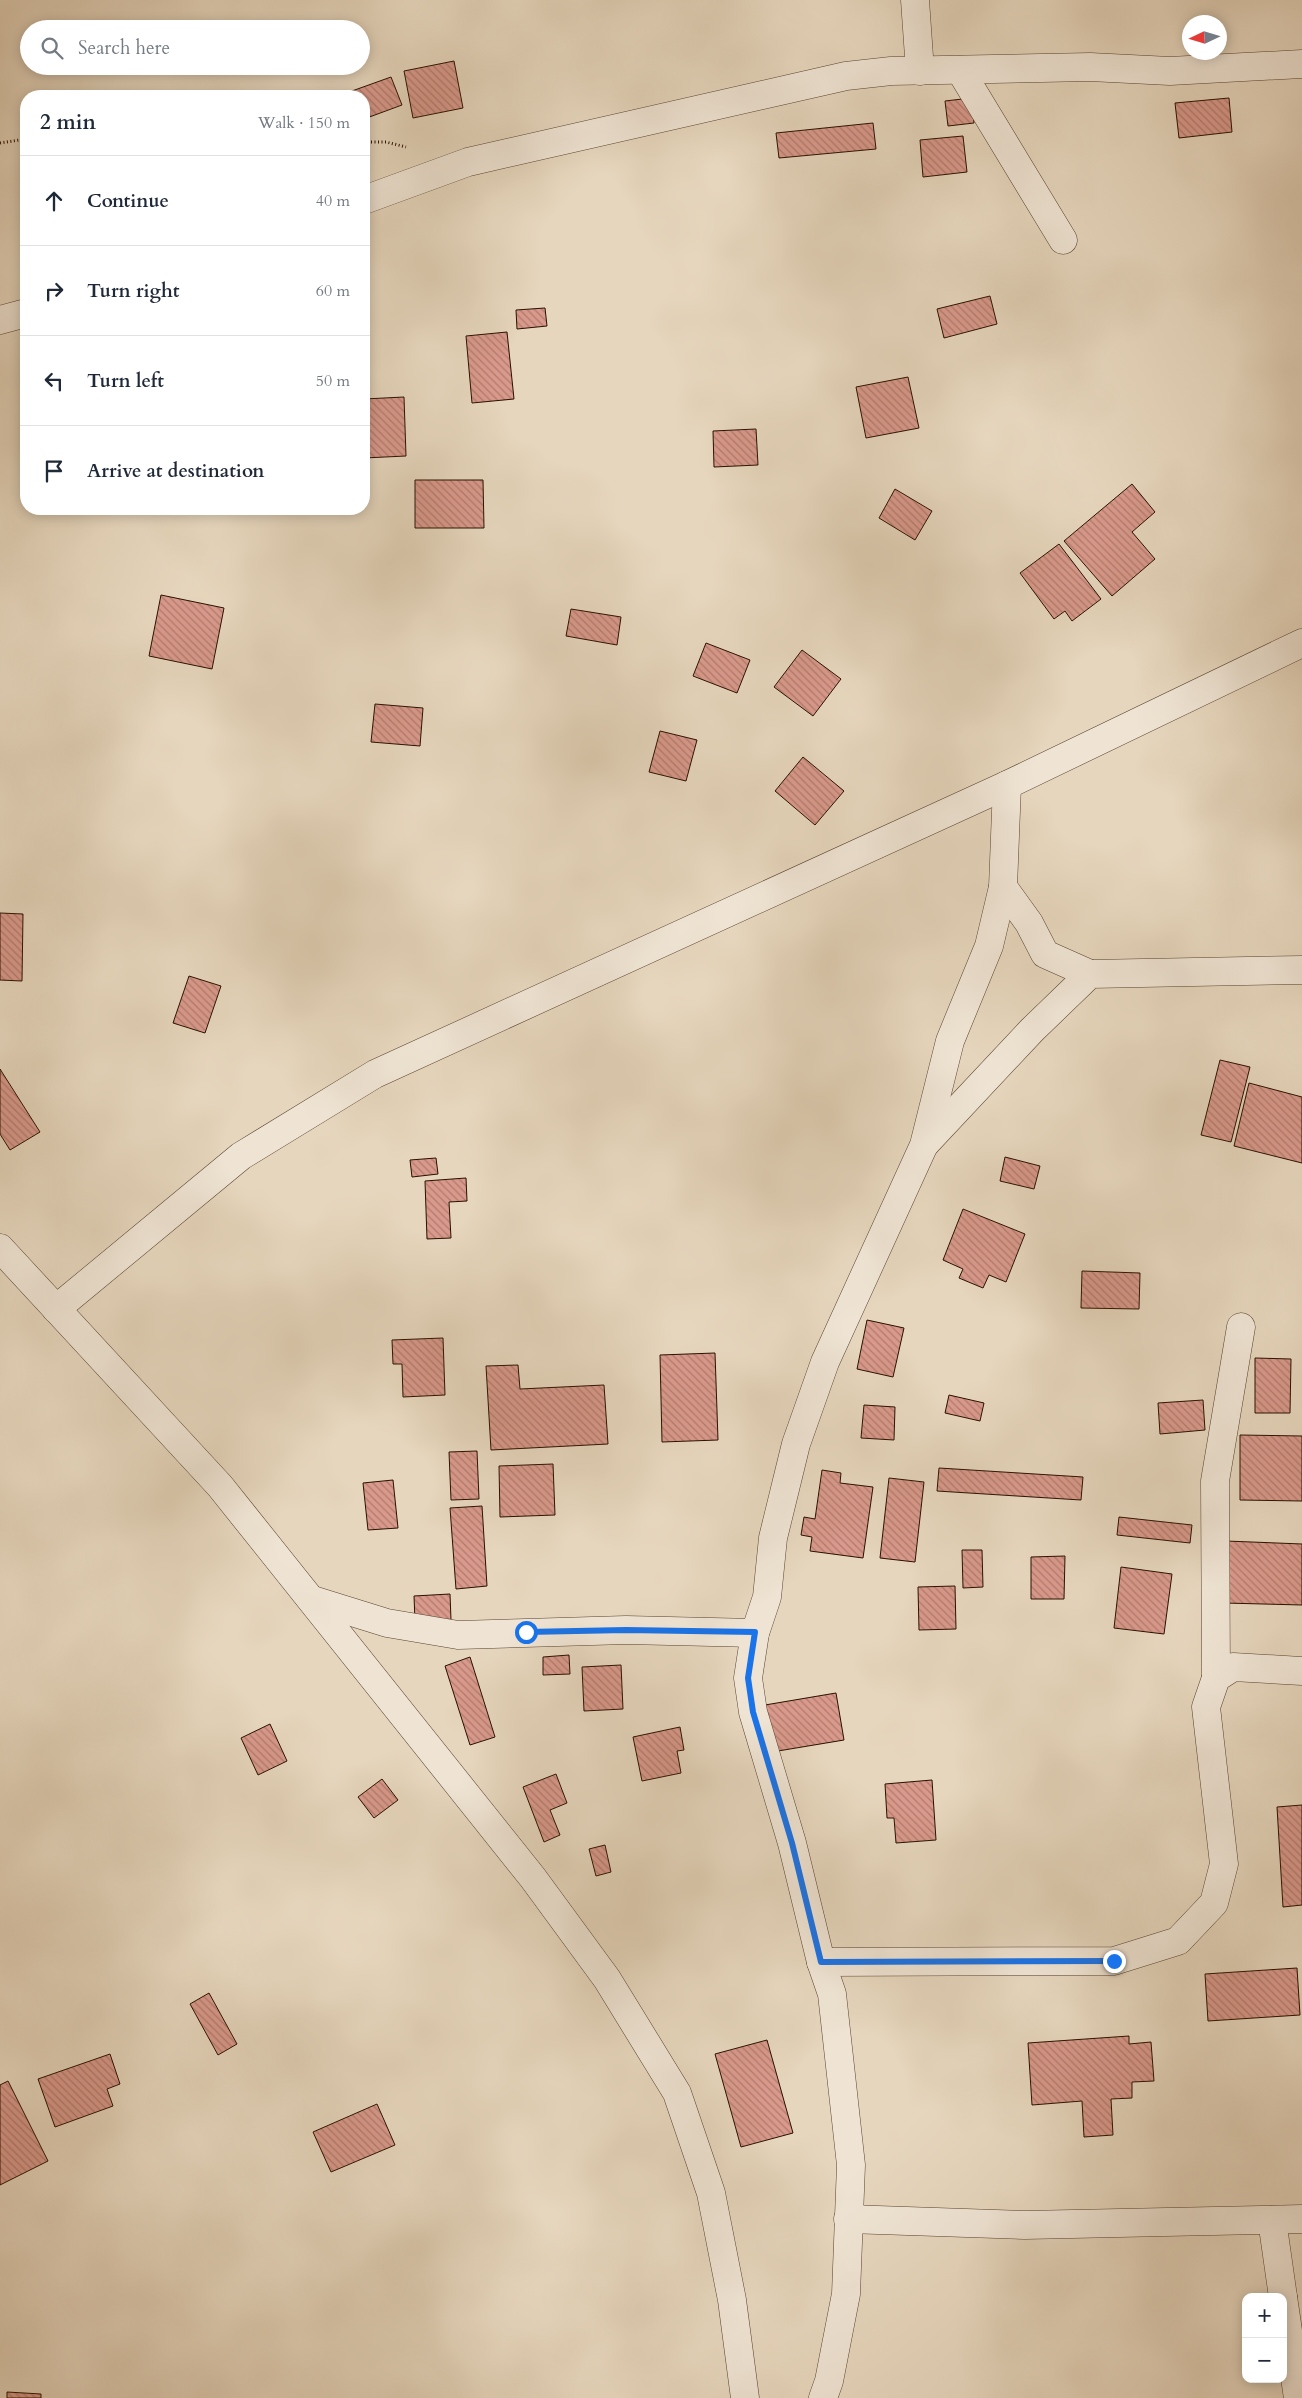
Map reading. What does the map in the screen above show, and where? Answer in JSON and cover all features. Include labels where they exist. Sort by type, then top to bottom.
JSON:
[{"type":"street","points":[[915,0],[920,70]]},
{"type":"street","points":[[370,198],[468,162],[846,76],[920,70],[1090,67],[1170,71],[1302,64]]},
{"type":"street","points":[[960,70],[1063,240]]},
{"type":"street","points":[[0,320],[20,315]]},
{"type":"street","points":[[56,1309],[241,1156],[374,1074],[1008,785],[1302,643]]},
{"type":"street","points":[[823,2398],[846,2294],[851,2164],[832,1994],[821,1962],[792,1843],[753,1712],[748,1678],[755,1632],[767,1597],[773,1538],[796,1444],[825,1362],[924,1145],[950,1041],[989,946],[1003,887],[1008,785]]},
{"type":"street","points":[[1003,887],[1029,922],[1046,954],[1090,974],[1302,970]]},
{"type":"street","points":[[924,1145],[1032,1030],[1090,974]]},
{"type":"street","points":[[0,1248],[220,1486],[544,1894],[607,1979],[677,2093],[711,2193],[732,2300],[745,2398]]},
{"type":"street","points":[[821,1962],[1114,1961],[1178,1941],[1214,1903],[1224,1864],[1206,1707],[1216,1678],[1216,1481],[1241,1327]]},
{"type":"street","points":[[312,1600],[387,1623],[458,1635],[626,1630],[755,1632]]},
{"type":"street","points":[[1216,1678],[1233,1667],[1302,1671]]},
{"type":"street","points":[[848,2219],[1025,2225],[1302,2219]]},
{"type":"street","points":[[1272,2220],[1282,2293]]},
{"type":"street","points":[[1287,2324],[1298,2398]]},
{"type":"path","points":[[0,143],[20,140]]},
{"type":"building","points":[[454,61],[463,108],[413,118],[404,71]]},
{"type":"building","points":[[391,77],[402,105],[370,117],[370,90],[355,90]]},
{"type":"building","points":[[971,98],[974,123],[948,126],[945,101]]},
{"type":"building","points":[[1229,98],[1232,132],[1179,138],[1175,103]]},
{"type":"building","points":[[873,123],[876,149],[779,158],[776,133]]},
{"type":"building","points":[[963,136],[967,172],[923,177],[920,140]]},
{"type":"building","points":[[990,296],[997,324],[944,338],[937,309]]},
{"type":"building","points":[[545,308],[547,326],[517,329],[516,310]]},
{"type":"building","points":[[507,332],[514,399],[472,403],[466,336]]},
{"type":"building","points":[[908,377],[919,428],[866,438],[856,387]]},
{"type":"building","points":[[404,397],[406,456],[370,458],[370,399]]},
{"type":"building","points":[[756,429],[758,465],[714,467],[713,431]]},
{"type":"building","points":[[415,480],[483,480],[484,528],[415,528]]},
{"type":"building","points":[[1132,484],[1155,512],[1132,532],[1155,559],[1112,596],[1064,541]]},
{"type":"building","points":[[895,489],[932,511],[915,540],[879,518]]},
{"type":"building","points":[[1059,544],[1101,599],[1072,621],[1065,611],[1054,619],[1020,573]]},
{"type":"building","points":[[161,595],[224,608],[212,669],[149,656]]},
{"type":"building","points":[[571,609],[621,617],[617,645],[566,636]]},
{"type":"building","points":[[706,643],[750,660],[737,693],[693,676]]},
{"type":"building","points":[[802,650],[841,679],[813,716],[774,687]]},
{"type":"building","points":[[375,704],[423,708],[420,746],[371,742]]},
{"type":"building","points":[[660,731],[697,740],[686,781],[649,772]]},
{"type":"building","points":[[803,757],[844,791],[815,825],[775,791]]},
{"type":"building","points":[[0,913],[23,914],[22,981],[0,980]]},
{"type":"building","points":[[189,976],[221,986],[205,1033],[173,1023]]},
{"type":"building","points":[[1220,1060],[1250,1067],[1231,1142],[1201,1135]]},
{"type":"building","points":[[0,1069],[40,1132],[10,1150],[0,1134]]},
{"type":"building","points":[[1249,1083],[1302,1097],[1302,1163],[1234,1146]]},
{"type":"building","points":[[1005,1157],[1040,1166],[1034,1189],[1000,1181]]},
{"type":"building","points":[[436,1158],[438,1174],[412,1177],[410,1160]]},
{"type":"building","points":[[466,1178],[467,1201],[449,1202],[451,1238],[427,1239],[425,1181]]},
{"type":"building","points":[[963,1209],[1025,1234],[1006,1282],[989,1275],[983,1288],[959,1278],[963,1269],[943,1260]]},
{"type":"building","points":[[1082,1271],[1140,1273],[1139,1309],[1081,1308]]},
{"type":"building","points":[[867,1320],[904,1328],[893,1377],[857,1369]]},
{"type":"building","points":[[443,1338],[445,1395],[403,1397],[402,1364],[393,1364],[392,1340]]},
{"type":"building","points":[[715,1353],[718,1440],[662,1442],[660,1355]]},
{"type":"building","points":[[1255,1358],[1291,1359],[1290,1413],[1255,1413]]},
{"type":"building","points":[[518,1365],[520,1389],[604,1385],[608,1444],[491,1450],[486,1366]]},
{"type":"building","points":[[949,1395],[984,1403],[980,1421],[945,1413]]},
{"type":"building","points":[[1203,1400],[1205,1430],[1160,1434],[1158,1403]]},
{"type":"building","points":[[864,1405],[895,1407],[894,1440],[861,1438]]},
{"type":"building","points":[[1240,1435],[1302,1436],[1302,1501],[1240,1500]]},
{"type":"building","points":[[477,1451],[479,1499],[451,1500],[449,1452]]},
{"type":"building","points":[[553,1464],[555,1515],[500,1517],[499,1466]]},
{"type":"building","points":[[939,1468],[1083,1477],[1081,1500],[937,1491]]},
{"type":"building","points":[[822,1470],[841,1473],[840,1483],[873,1487],[863,1558],[810,1551],[812,1537],[801,1535],[804,1517],[815,1519]]},
{"type":"building","points":[[889,1478],[924,1482],[915,1562],[880,1558]]},
{"type":"building","points":[[393,1480],[398,1528],[368,1530],[363,1483]]},
{"type":"building","points":[[482,1506],[487,1586],[456,1589],[450,1508]]},
{"type":"building","points":[[1119,1517],[1192,1525],[1190,1543],[1117,1535]]},
{"type":"building","points":[[1226,1541],[1302,1544],[1302,1605],[1224,1603]]},
{"type":"building","points":[[962,1550],[982,1550],[983,1587],[963,1588]]},
{"type":"building","points":[[1065,1556],[1064,1599],[1031,1599],[1031,1557]]},
{"type":"building","points":[[1121,1567],[1172,1574],[1164,1634],[1114,1628]]},
{"type":"building","points":[[955,1586],[956,1629],[919,1630],[918,1587]]},
{"type":"building","points":[[450,1594],[451,1620],[415,1621],[414,1596]]},
{"type":"building","points":[[569,1655],[570,1674],[543,1675],[543,1657]]},
{"type":"building","points":[[470,1657],[495,1737],[470,1745],[445,1666]]},
{"type":"building","points":[[621,1665],[623,1709],[584,1711],[582,1667]]},
{"type":"building","points":[[836,1693],[844,1740],[772,1752],[765,1705]]},
{"type":"building","points":[[270,1724],[287,1761],[258,1775],[241,1738]]},
{"type":"building","points":[[680,1727],[684,1750],[677,1751],[681,1773],[642,1781],[633,1737]]},
{"type":"building","points":[[556,1774],[567,1803],[550,1810],[560,1835],[544,1842],[523,1787]]},
{"type":"building","points":[[382,1779],[398,1800],[374,1818],[358,1797]]},
{"type":"building","points":[[932,1780],[936,1840],[896,1843],[894,1818],[887,1818],[885,1784]]},
{"type":"building","points":[[1302,1805],[1302,1905],[1283,1907],[1277,1807]]},
{"type":"building","points":[[605,1845],[611,1872],[596,1876],[589,1849]]},
{"type":"building","points":[[1297,1968],[1300,2015],[1208,2021],[1205,1974]]},
{"type":"building","points":[[209,1993],[237,2044],[218,2055],[190,2004]]},
{"type":"building","points":[[1129,2036],[1129,2044],[1151,2042],[1154,2081],[1132,2082],[1132,2098],[1111,2099],[1113,2135],[1084,2137],[1082,2101],[1032,2105],[1028,2043]]},
{"type":"building","points":[[767,2040],[793,2133],[741,2147],[715,2054]]},
{"type":"building","points":[[110,2054],[120,2084],[107,2089],[113,2106],[55,2127],[38,2079]]},
{"type":"building","points":[[8,2081],[48,2161],[0,2185],[0,2085]]},
{"type":"building","points":[[377,2104],[395,2145],[331,2172],[313,2132]]},
{"type":"building","points":[[7,2392],[41,2394],[41,2398],[7,2398]]},
{"type":"route","points":[[526,1632],[626,1630],[755,1632],[748,1678],[753,1712],[792,1843],[821,1962],[1114,1961]]}]
